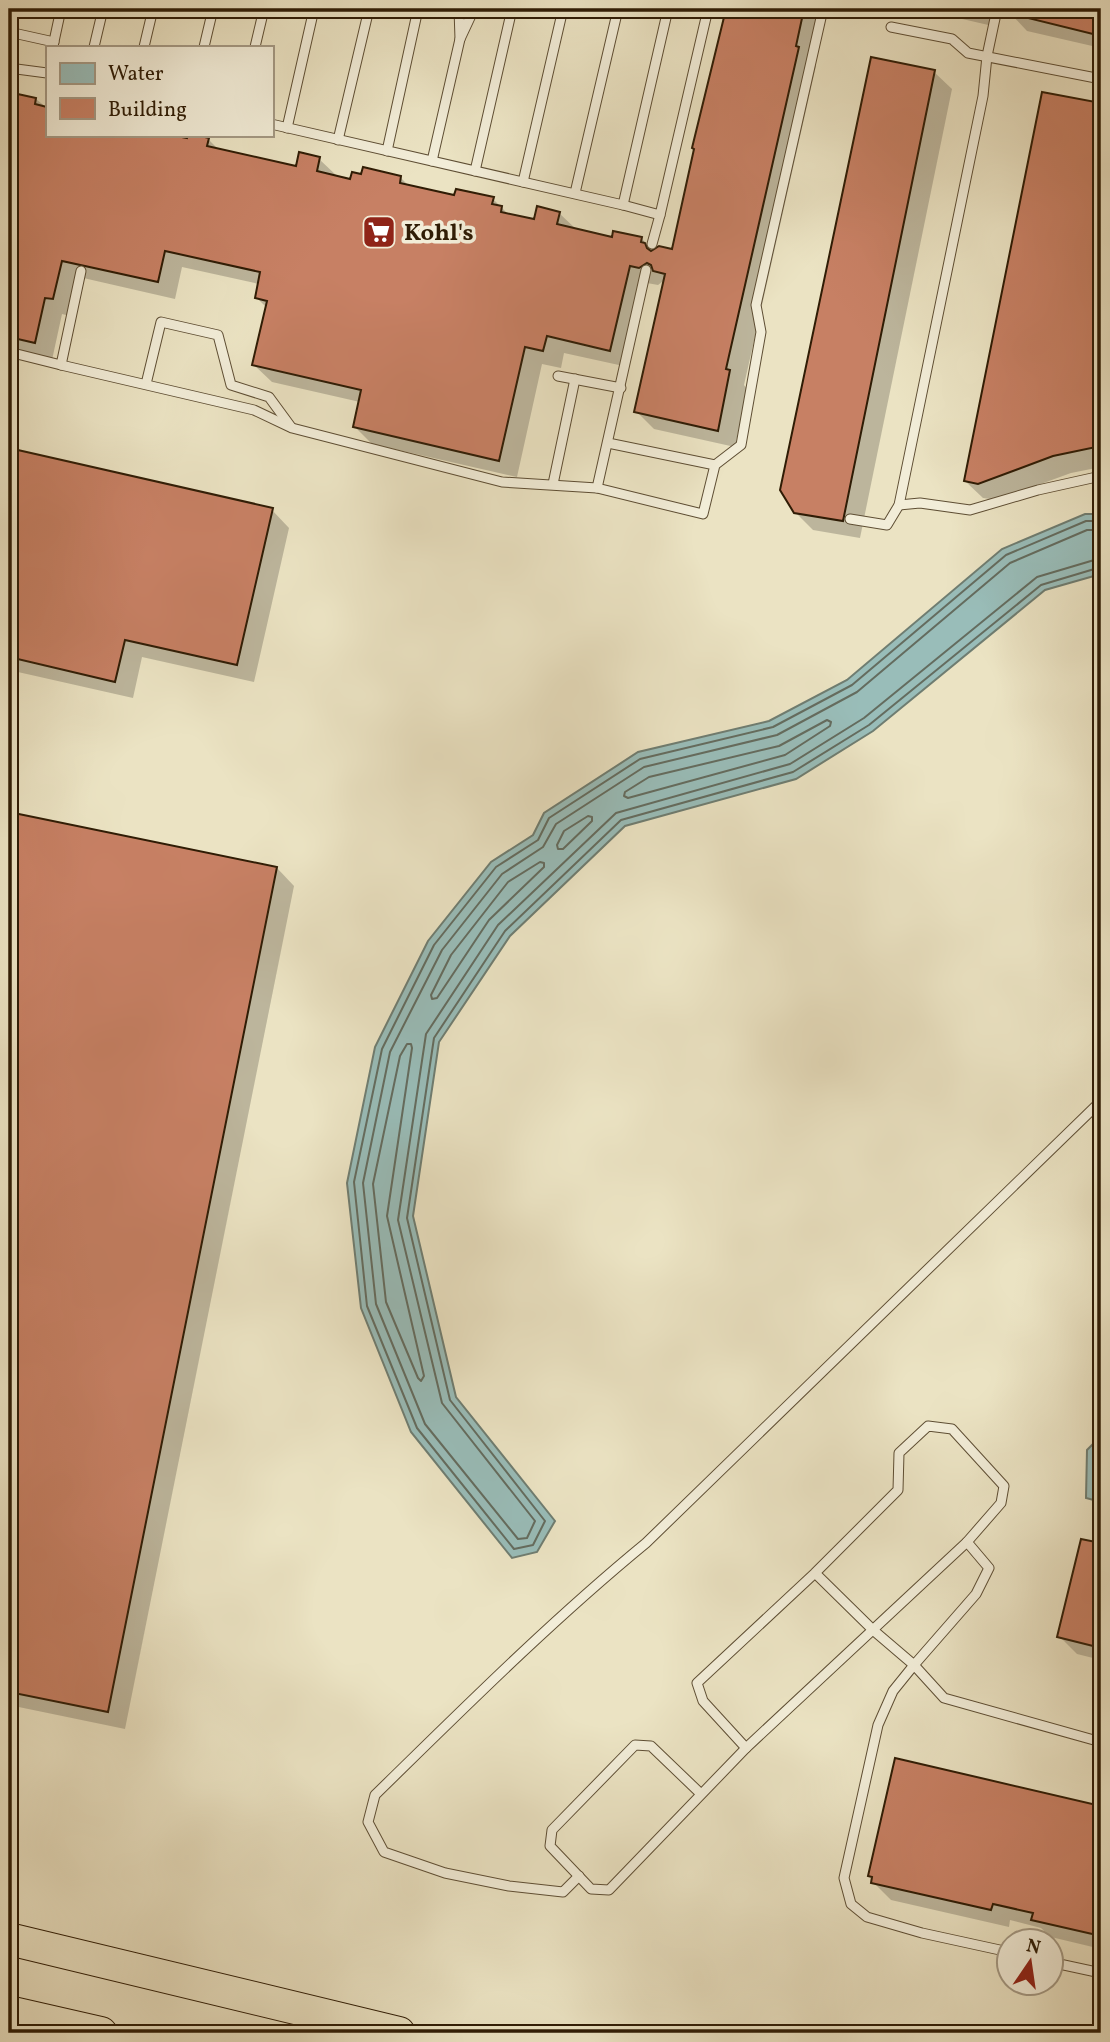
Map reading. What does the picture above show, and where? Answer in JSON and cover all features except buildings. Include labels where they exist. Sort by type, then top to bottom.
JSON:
[{"type":"highway","points":[[9,1939],[399,2033]]},
{"type":"highway","points":[[9,2012],[101,2033]]},
{"type":"lane","points":[[9,32],[53,44],[61,9]]},
{"type":"lane","points":[[94,46],[103,9]]},
{"type":"lane","points":[[144,46],[153,9]]},
{"type":"lane","points":[[204,46],[213,9]]},
{"type":"lane","points":[[255,46],[264,9]]},
{"type":"lane","points":[[287,128],[314,9]]},
{"type":"lane","points":[[338,140],[369,9]]},
{"type":"lane","points":[[387,151],[418,9]]},
{"type":"lane","points":[[459,9],[460,39]]},
{"type":"lane","points":[[432,161],[460,39],[474,9]]},
{"type":"lane","points":[[475,171],[512,9]]},
{"type":"lane","points":[[523,182],[562,9]]},
{"type":"lane","points":[[575,193],[618,9]]},
{"type":"lane","points":[[623,205],[668,9]]},
{"type":"lane","points":[[652,244],[708,9]]},
{"type":"lane","points":[[9,352],[254,410],[292,428],[502,482],[597,488],[703,514],[715,465],[741,445],[761,332],[756,305],[823,9]]},
{"type":"lane","points":[[850,519],[887,525],[899,505],[983,96],[987,56],[997,9]]},
{"type":"lane","points":[[891,27],[952,39],[968,53],[1101,79]]},
{"type":"lane","points":[[9,68],[46,72]]},
{"type":"lane","points":[[273,124],[660,215]]},
{"type":"lane","points":[[597,488],[646,270]]},
{"type":"lane","points":[[61,365],[81,271]]},
{"type":"lane","points":[[146,384],[161,322],[218,335],[231,386],[269,397],[292,428]]},
{"type":"lane","points":[[558,376],[621,388]]},
{"type":"lane","points":[[553,484],[575,379]]},
{"type":"lane","points":[[608,443],[715,465]]},
{"type":"lane","points":[[899,505],[920,503],[970,510],[1038,490],[1101,476]]},
{"type":"lane","points":[[579,1876],[563,1892],[509,1886],[445,1873],[384,1852],[368,1822],[375,1795],[549,1628],[646,1543],[1101,1101]]},
{"type":"lane","points":[[701,1794],[651,1746],[635,1745],[552,1830],[550,1846],[591,1889],[609,1890],[746,1748],[967,1542],[1001,1503],[1003,1486],[952,1429],[928,1426],[899,1453],[898,1490],[815,1573],[697,1683],[703,1701],[746,1748]]},
{"type":"lane","points":[[967,1542],[989,1568],[976,1594],[893,1691],[878,1725],[844,1878],[851,1904],[867,1917],[922,1933],[995,1949]]},
{"type":"lane","points":[[815,1573],[873,1630],[915,1665],[944,1698],[1101,1742]]},
{"type":"lane","points":[[1064,1965],[1101,1973]]},
{"type":"water","points":[[1085,514],[1101,514],[1101,574],[1045,590],[873,731],[796,779],[625,826],[510,936],[439,1042],[413,1216],[456,1397],[555,1521],[537,1552],[512,1558],[411,1432],[361,1308],[347,1183],[375,1047],[428,941],[491,862],[533,835],[544,813],[638,752],[769,721],[847,680],[1002,549]]},
{"type":"water","points":[[1101,1436],[1101,1502],[1086,1498],[1087,1450]]},
{"type":"place","name":"Kohl's","points":[[379,232]]}]
